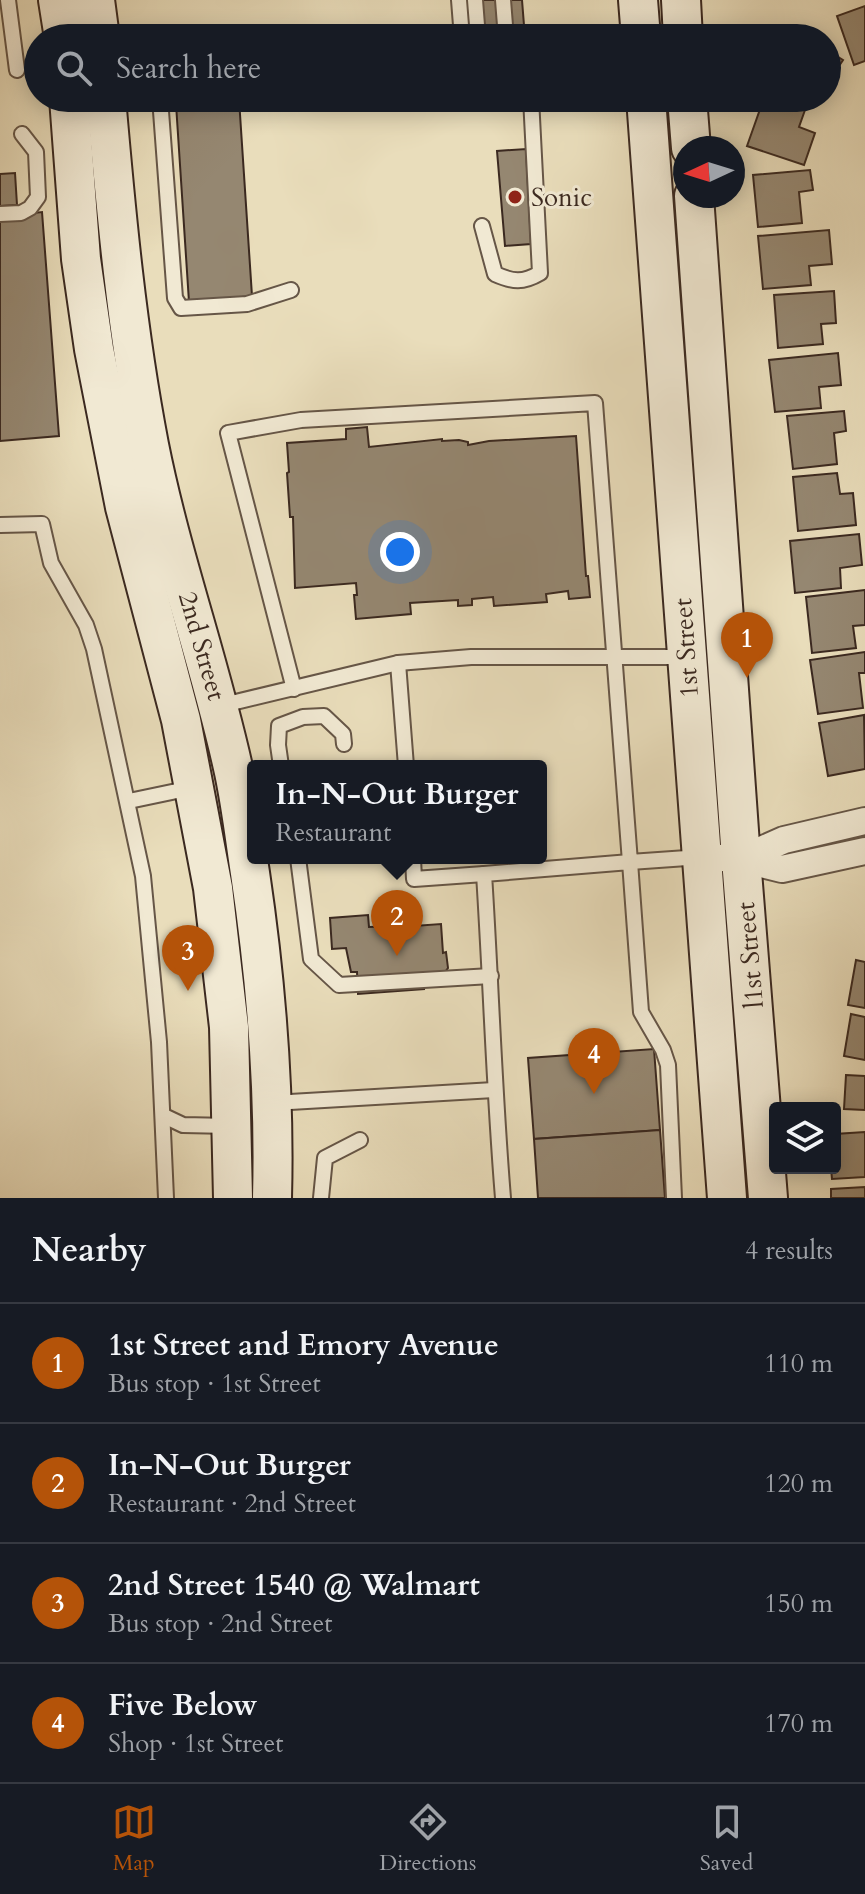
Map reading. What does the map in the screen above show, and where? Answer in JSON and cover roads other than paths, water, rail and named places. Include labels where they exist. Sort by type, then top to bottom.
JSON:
[{"type":"street","points":[[58,0],[62,24]]},
{"type":"street","points":[[95,0],[98,24]]},
{"type":"street","points":[[638,0],[640,24]]},
{"type":"street","points":[[681,0],[682,24]]},
{"type":"street","name":"2nd Street","points":[[70,112],[81,259],[94,349],[125,507],[163,649],[213,888],[229,1027],[233,1198]]},
{"type":"street","name":"2nd Street","points":[[107,112],[132,348],[158,483],[235,775],[247,854]]},
{"type":"street","name":"1st Street","points":[[647,112],[727,1198]]},
{"type":"street","points":[[688,112],[690,136]]},
{"type":"street","points":[[74,165],[94,233],[110,347],[132,348]]},
{"type":"street","name":"1st Street","points":[[695,208],[741,859]]},
{"type":"street","points":[[125,507],[148,516],[155,529],[197,687],[219,706]]},
{"type":"street","points":[[741,859],[784,840],[865,821]]},
{"type":"street","points":[[702,857],[741,859],[782,869],[865,851]]},
{"type":"street","name":"l1st Street","points":[[741,859],[768,1198]]},
{"type":"street","name":"2nd Street","points":[[249,864],[257,919],[273,1103],[272,1198]]},
{"type":"street","points":[[213,888],[242,981],[251,1098],[259,1103],[273,1103]]},
{"type":"lane","points":[[8,0],[17,70]]},
{"type":"lane","points":[[459,0],[461,24]]},
{"type":"lane","points":[[475,0],[477,24]]},
{"type":"lane","points":[[503,0],[505,24]]},
{"type":"lane","points":[[161,112],[175,298],[181,308],[247,304],[291,290]]},
{"type":"lane","points":[[482,226],[495,274],[511,282],[527,280],[540,273],[532,112]]},
{"type":"lane","points":[[0,214],[21,213],[30,208],[38,197],[36,152],[22,134]]},
{"type":"lane","points":[[294,689],[228,433],[301,420],[595,403],[641,1012],[663,1050],[669,1076],[674,1198]]},
{"type":"lane","points":[[0,525],[42,524],[51,563],[86,625],[94,649],[143,876],[152,949],[164,1116],[166,1198]]},
{"type":"lane","points":[[219,706],[398,663],[487,657],[687,657]]},
{"type":"lane","points":[[398,663],[406,760]]},
{"type":"lane","points":[[280,760],[279,726],[303,717],[324,716],[343,734],[344,744]]},
{"type":"lane","points":[[129,801],[194,787]]},
{"type":"lane","points":[[413,864],[414,879],[702,857]]},
{"type":"lane","points":[[299,864],[311,959],[339,985],[491,976]]},
{"type":"lane","points":[[484,874],[494,1090],[503,1198]]},
{"type":"lane","points":[[273,1103],[494,1090]]},
{"type":"lane","points":[[164,1116],[183,1125],[233,1127]]},
{"type":"lane","points":[[321,1198],[325,1158],[360,1140]]},
{"type":"place","name":"Sonic","points":[[515,197]]},
{"type":"place","name":"1st Street and Emory Avenue","points":[[747,678]]},
{"type":"place","name":"In-N-Out Burger","points":[[397,956]]},
{"type":"place","name":"2nd Street 1540 @ Walmart","points":[[188,991]]},
{"type":"place","name":"Five Below","points":[[594,1094]]}]
